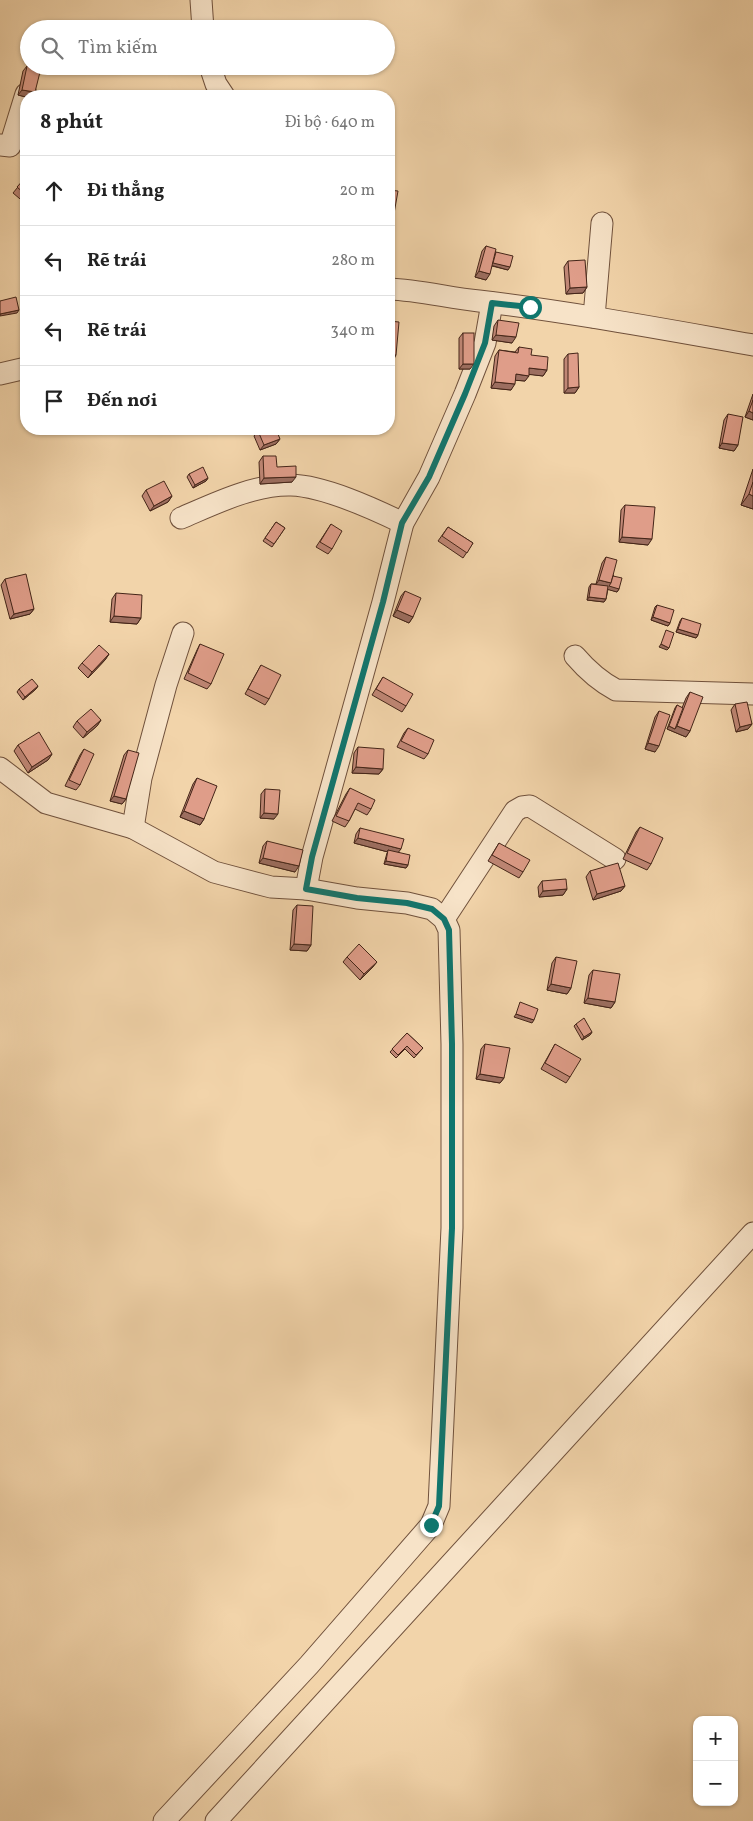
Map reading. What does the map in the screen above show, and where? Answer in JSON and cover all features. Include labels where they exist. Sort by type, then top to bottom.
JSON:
[{"type":"street","points":[[201,0],[202,20]]},
{"type":"street","points":[[213,75],[220,90]]},
{"type":"street","points":[[0,145],[10,146],[20,114]]},
{"type":"street","points":[[594,317],[602,224]]},
{"type":"street","points":[[395,289],[594,317],[753,345]]},
{"type":"street","points":[[306,889],[312,857],[383,602],[402,523],[429,477],[465,394],[485,343],[492,303]]},
{"type":"street","points":[[0,374],[20,369]]},
{"type":"street","points":[[181,518],[233,496],[291,485],[328,492],[377,510],[402,523]]},
{"type":"street","points":[[133,828],[141,778],[166,685],[183,633]]},
{"type":"street","points":[[575,656],[595,677],[616,690],[753,694]]},
{"type":"street","points":[[0,768],[46,803],[133,828],[214,872],[271,887],[306,889],[357,898],[407,903],[432,909],[444,919],[449,930],[452,1044],[452,1228],[439,1506],[431,1525],[316,1658],[164,1821]]},
{"type":"street","points":[[444,919],[515,811],[522,807],[530,806],[615,859]]},
{"type":"street","points":[[216,1821],[245,1787],[753,1234]]},
{"type":"building","points":[[25,75],[39,75],[36,90],[22,90]]},
{"type":"building","points":[[395,191],[398,191],[395,208]]},
{"type":"building","points":[[486,246],[496,249],[490,274],[479,271]]},
{"type":"building","points":[[496,252],[513,256],[510,267],[493,263]]},
{"type":"building","points":[[585,260],[587,287],[570,288],[568,261]]},
{"type":"building","points":[[16,297],[19,310],[0,314],[0,301]]},
{"type":"building","points":[[498,320],[519,323],[516,337],[496,335]]},
{"type":"building","points":[[395,322],[399,322],[395,355]]},
{"type":"building","points":[[463,333],[474,333],[474,364],[463,364]]},
{"type":"building","points":[[519,347],[532,349],[531,355],[548,357],[547,370],[529,368],[529,376],[516,374],[515,384],[495,382],[499,350],[518,353]]},
{"type":"building","points":[[578,353],[579,387],[568,388],[568,354]]},
{"type":"building","points":[[753,400],[753,413],[749,411]]},
{"type":"building","points":[[728,414],[743,417],[738,445],[722,443]]},
{"type":"building","points":[[260,435],[278,435],[280,439],[264,445]]},
{"type":"building","points":[[263,456],[276,456],[277,467],[296,466],[296,477],[264,478]]},
{"type":"building","points":[[203,467],[208,478],[195,485],[189,474]]},
{"type":"building","points":[[164,481],[172,496],[154,506],[146,490]]},
{"type":"building","points":[[753,482],[753,496],[749,494]]},
{"type":"building","points":[[625,505],[655,507],[652,539],[622,537]]},
{"type":"building","points":[[276,522],[285,528],[274,544],[265,538]]},
{"type":"building","points":[[331,524],[342,531],[332,549],[320,542]]},
{"type":"building","points":[[448,527],[473,543],[467,553],[442,536]]},
{"type":"building","points":[[606,557],[617,560],[611,583],[599,580]]},
{"type":"building","points":[[26,574],[34,609],[14,614],[5,579]]},
{"type":"building","points":[[613,576],[622,578],[619,589],[609,586]]},
{"type":"building","points":[[591,584],[608,586],[606,599],[589,597]]},
{"type":"building","points":[[405,591],[421,598],[413,617],[397,610]]},
{"type":"building","points":[[116,593],[142,595],[141,618],[114,616]]},
{"type":"building","points":[[657,605],[674,610],[670,623],[653,617]]},
{"type":"building","points":[[682,618],[701,624],[698,635],[678,629]]},
{"type":"building","points":[[666,630],[674,633],[669,648],[661,644]]},
{"type":"building","points":[[200,644],[224,654],[211,684],[188,673]]},
{"type":"building","points":[[99,645],[109,654],[92,672],[82,663]]},
{"type":"building","points":[[261,665],[281,675],[269,699],[248,689]]},
{"type":"building","points":[[383,677],[413,694],[406,706],[376,689]]},
{"type":"building","points":[[32,679],[38,686],[25,697],[19,689]]},
{"type":"building","points":[[690,692],[703,697],[690,731],[677,726]]},
{"type":"building","points":[[747,702],[752,724],[740,727],[735,704]]},
{"type":"building","points":[[677,705],[683,708],[675,729],[669,726]]},
{"type":"building","points":[[91,709],[101,720],[87,732],[77,721]]},
{"type":"building","points":[[659,711],[670,715],[659,746],[648,743]]},
{"type":"building","points":[[408,728],[434,740],[428,754],[401,741]]},
{"type":"building","points":[[39,732],[52,754],[32,767],[18,745]]},
{"type":"building","points":[[358,747],[384,749],[383,769],[356,767]]},
{"type":"building","points":[[84,749],[94,754],[80,785],[69,780]]},
{"type":"building","points":[[128,750],[139,753],[126,799],[114,796]]},
{"type":"building","points":[[197,778],[217,786],[204,819],[184,811]]},
{"type":"building","points":[[350,788],[375,800],[371,809],[358,803],[349,821],[336,816]]},
{"type":"building","points":[[265,789],[280,790],[278,814],[264,813]]},
{"type":"building","points":[[640,827],[663,838],[651,864],[627,853]]},
{"type":"building","points":[[360,828],[404,839],[401,849],[358,838]]},
{"type":"building","points":[[267,841],[303,850],[299,866],[263,858]]},
{"type":"building","points":[[499,843],[530,860],[523,872],[492,855]]},
{"type":"building","points":[[388,850],[410,855],[408,865],[386,861]]},
{"type":"building","points":[[618,863],[625,886],[597,894],[590,871]]},
{"type":"building","points":[[566,879],[567,889],[543,891],[542,881]]},
{"type":"building","points":[[297,905],[313,906],[311,945],[294,944]]},
{"type":"building","points":[[359,944],[377,962],[364,974],[347,957]]},
{"type":"building","points":[[556,957],[577,961],[571,988],[551,984]]},
{"type":"building","points":[[593,970],[620,974],[615,1002],[588,998]]},
{"type":"building","points":[[520,1002],[538,1009],[534,1020],[516,1014]]},
{"type":"building","points":[[584,1018],[592,1032],[584,1037],[576,1024]]},
{"type":"building","points":[[407,1033],[423,1048],[416,1055],[407,1046],[398,1055],[392,1049]]},
{"type":"building","points":[[485,1044],[510,1048],[504,1078],[480,1074]]},
{"type":"building","points":[[555,1044],[581,1059],[570,1077],[545,1063]]},
{"type":"route","points":[[431,1525],[439,1506],[452,1228],[452,1044],[449,930],[444,919],[432,909],[407,903],[357,898],[306,889],[312,857],[383,602],[402,523],[429,477],[465,394],[485,343],[492,303],[530,307]]}]
